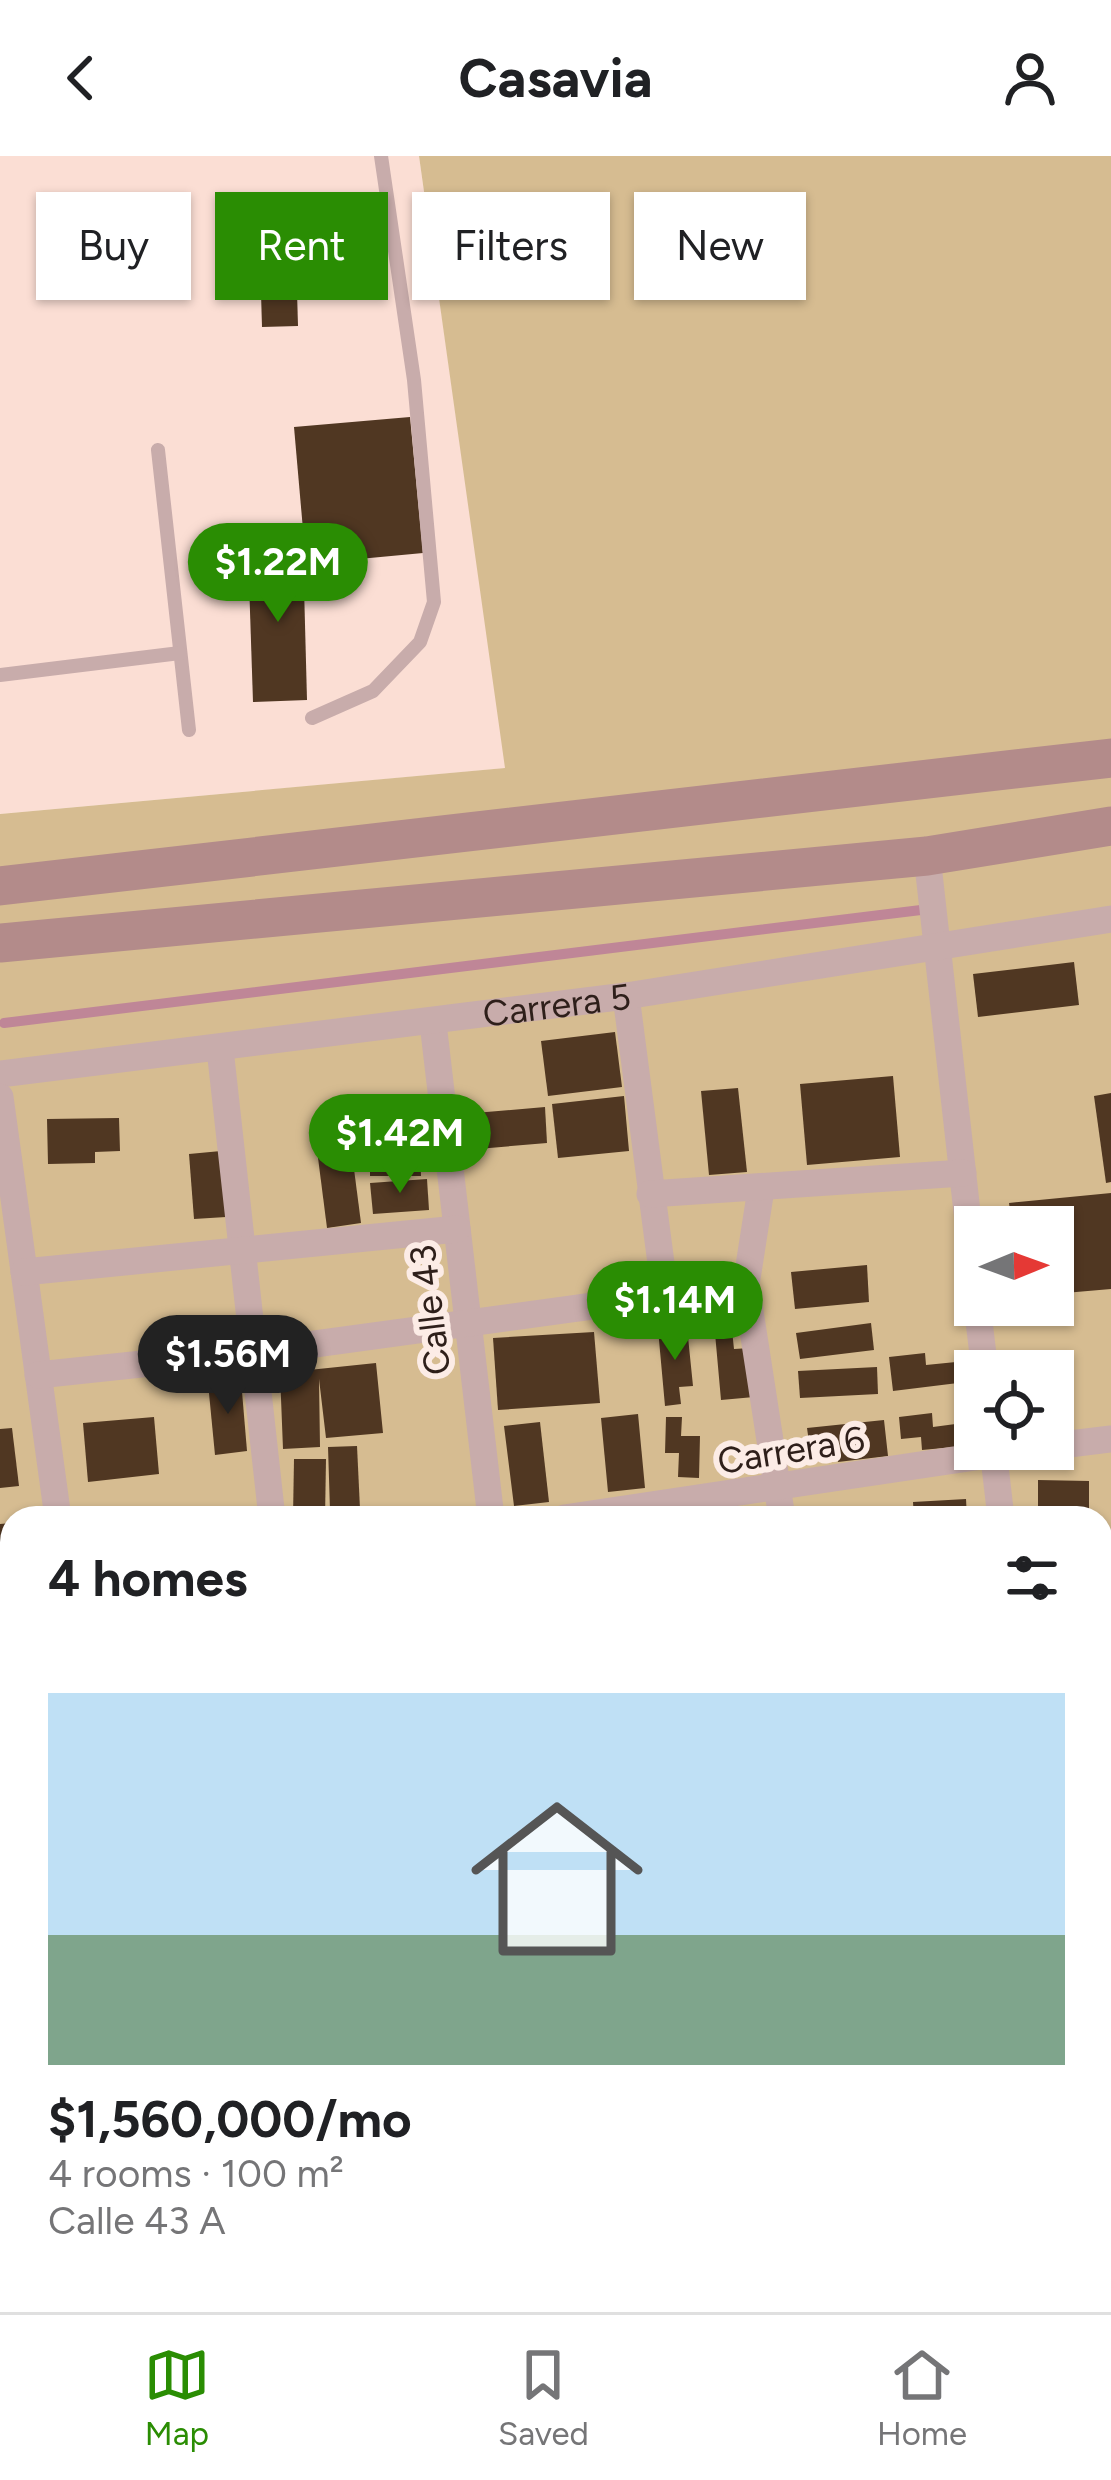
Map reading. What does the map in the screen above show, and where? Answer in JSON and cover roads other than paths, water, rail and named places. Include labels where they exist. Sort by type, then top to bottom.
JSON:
[{"type":"main road","points":[[0,886],[1111,758]]},
{"type":"main road","points":[[0,943],[928,856],[1111,826]]},
{"type":"street","points":[[928,856],[967,1206]]},
{"type":"street","name":"Carrera 5","points":[[0,1075],[626,996],[1111,919]]},
{"type":"street","points":[[626,996],[665,1294]]},
{"type":"street","name":"Calle 43","points":[[433,1023],[489,1506]]},
{"type":"street","points":[[220,1049],[271,1506]]},
{"type":"street","points":[[0,1097],[56,1506]]},
{"type":"street","points":[[650,1194],[963,1173]]},
{"type":"street","points":[[761,1189],[746,1285],[781,1504]]},
{"type":"street","points":[[24,1272],[457,1229]]},
{"type":"street","points":[[38,1375],[256,1352],[468,1319],[746,1285]]},
{"type":"street","points":[[0,1316],[29,1312]]},
{"type":"street","points":[[1074,1443],[1111,1438]]},
{"type":"street","name":"Carrera 6","points":[[750,1506],[781,1504],[954,1461]]},
{"type":"street","points":[[996,1470],[1000,1506]]},
{"type":"lane","points":[[312,718],[373,691],[420,642],[434,602],[413,380],[381,156]]},
{"type":"lane","points":[[158,450],[189,730]]},
{"type":"lane","points":[[0,675],[180,653]]},
{"type":"waterway","points":[[4,1023],[929,909]]}]
